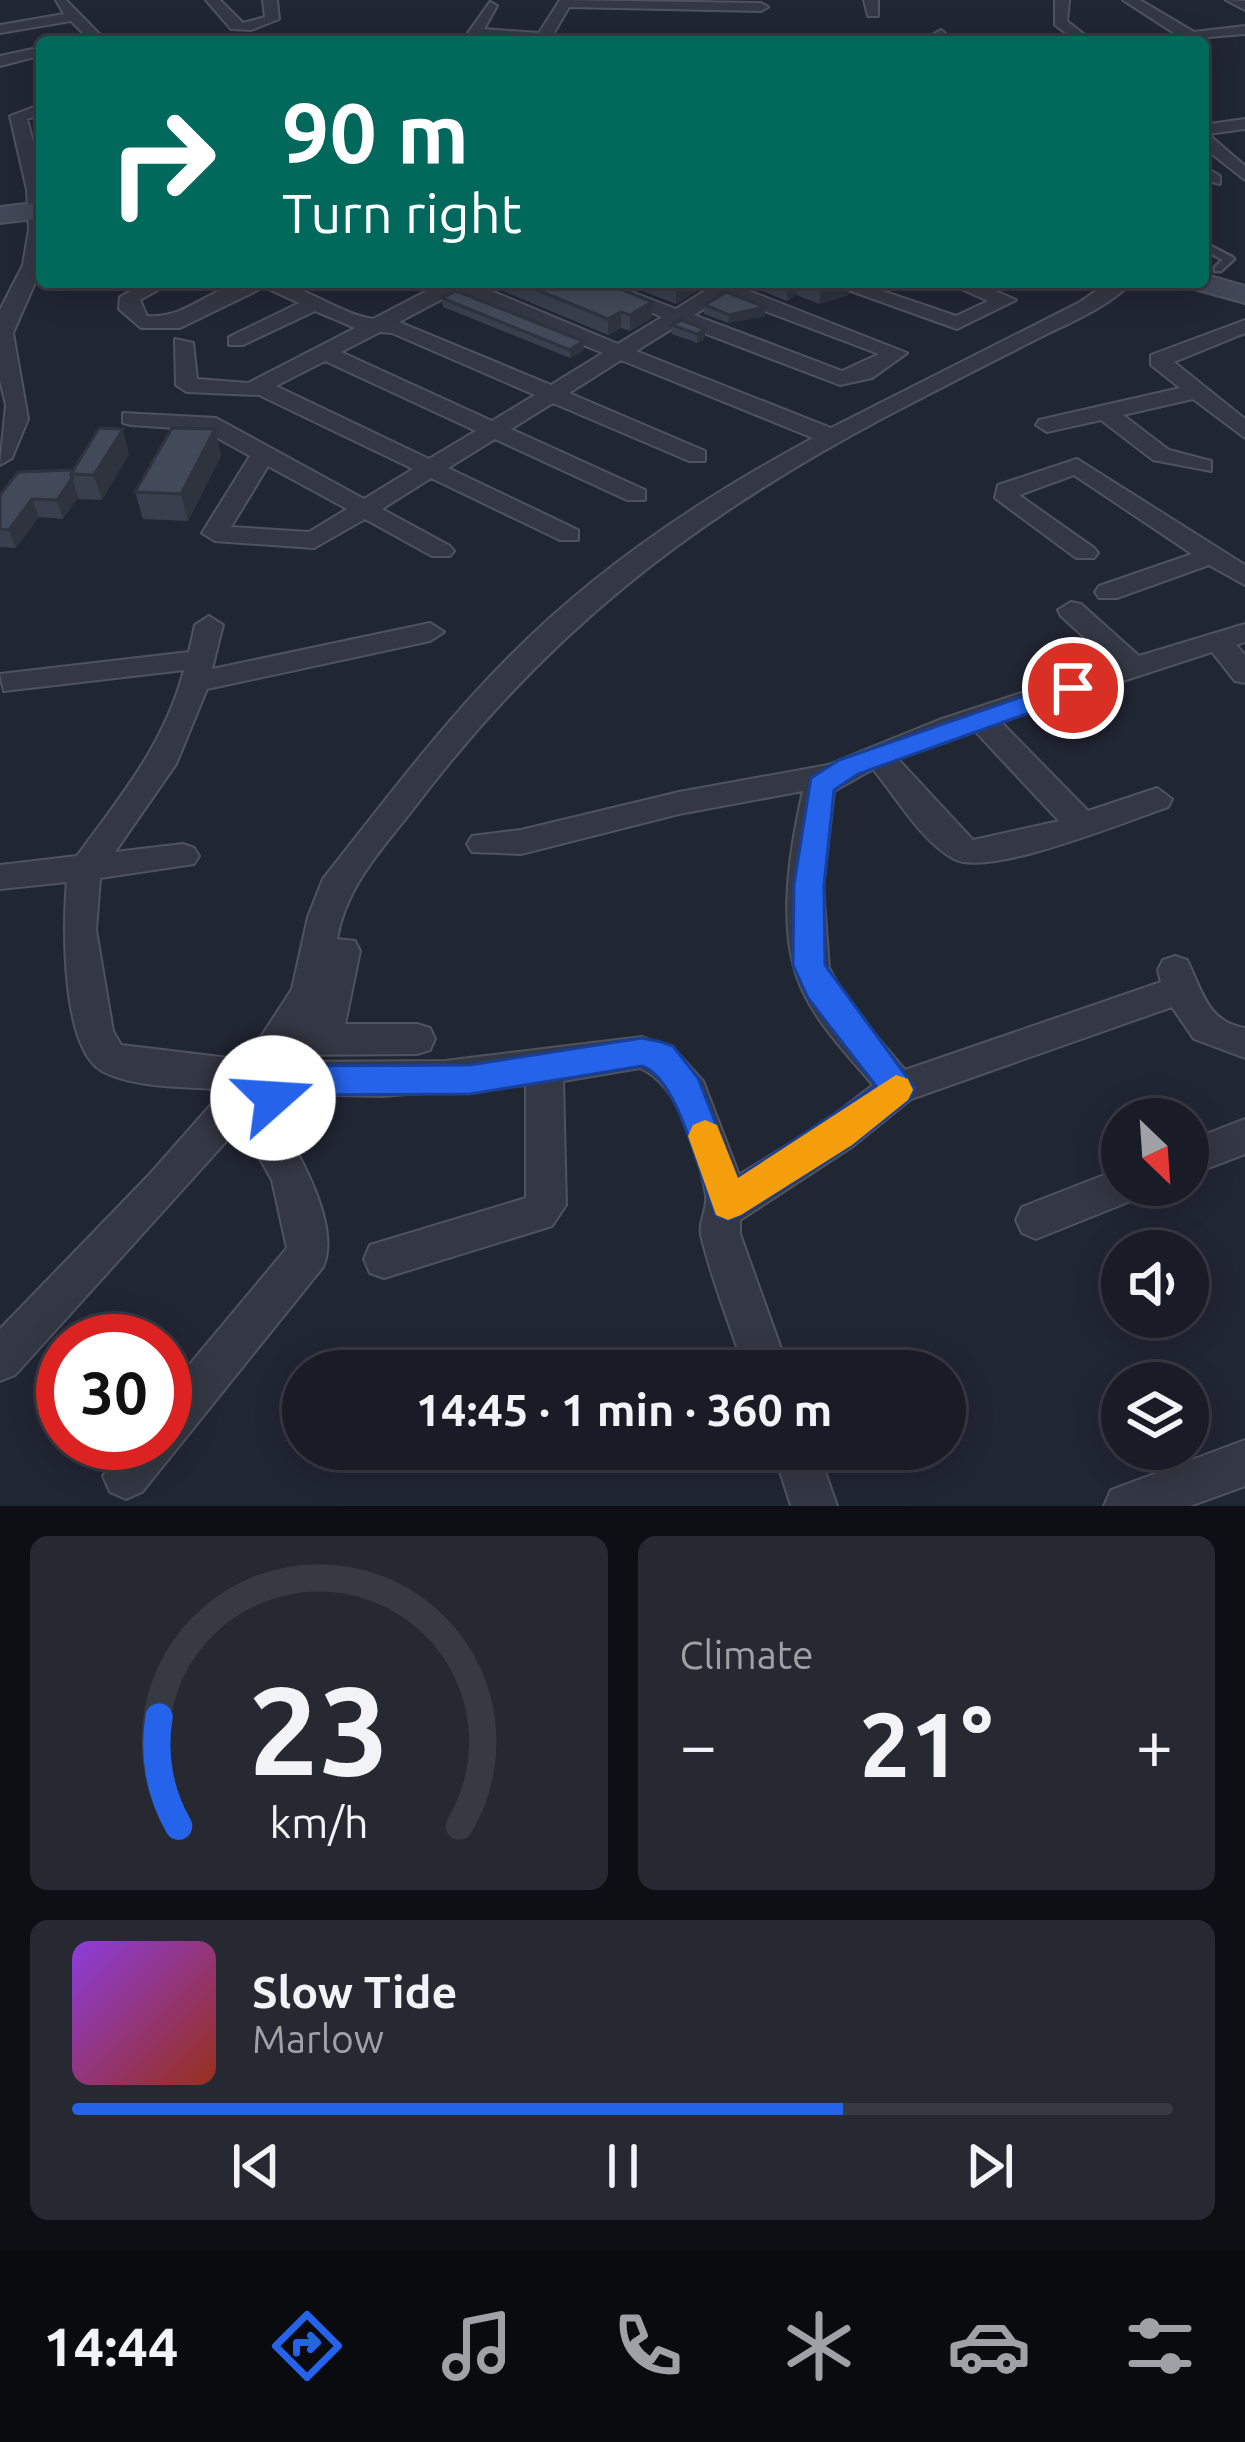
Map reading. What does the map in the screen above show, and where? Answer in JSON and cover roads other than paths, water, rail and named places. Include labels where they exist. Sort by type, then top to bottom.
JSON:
[{"type":"street","points":[[213,0],[227,24],[236,28],[272,19],[270,0]]},
{"type":"street","points":[[1062,0],[1060,22],[1079,36]]},
{"type":"street","points":[[1130,0],[1189,36]]},
{"type":"street","points":[[1233,0],[1245,6]]},
{"type":"street","points":[[541,36],[566,2],[760,3],[769,36]]},
{"type":"street","points":[[0,28],[69,5],[95,36]]},
{"type":"street","points":[[490,6],[475,33],[524,36]]},
{"type":"street","points":[[1199,36],[1245,30]]},
{"type":"street","points":[[0,61],[36,59]]},
{"type":"street","points":[[0,103],[21,123],[21,154],[36,211]]},
{"type":"street","points":[[1209,105],[1241,126]]},
{"type":"street","points":[[0,133],[36,113]]},
{"type":"street","points":[[1209,133],[1241,126]]},
{"type":"street","points":[[1209,141],[1245,175]]},
{"type":"street","points":[[1209,171],[1228,162]]},
{"type":"street","points":[[0,215],[36,219]]},
{"type":"street","points":[[0,233],[36,220]]},
{"type":"street","points":[[4,445],[20,410],[3,340],[4,319],[36,264]]},
{"type":"street","points":[[1214,268],[1245,295]]},
{"type":"street","points":[[150,288],[130,298],[129,308],[141,322],[172,324],[250,288]]},
{"type":"street","points":[[278,288],[362,324],[396,327],[697,456]]},
{"type":"street","points":[[182,343],[187,385],[246,392],[443,288]]},
{"type":"street","points":[[464,288],[830,436]]},
{"type":"street","points":[[604,288],[840,378],[857,376],[896,353],[731,288]]},
{"type":"street","points":[[262,457],[214,532],[314,540],[678,316],[716,288]]},
{"type":"street","points":[[854,288],[957,323],[1006,300],[973,288]]},
{"type":"street","points":[[192,1396],[309,1253],[291,1174],[257,1119],[281,1040],[306,998],[323,910],[334,888],[465,723],[549,634],[646,551],[724,496],[1112,288]]},
{"type":"street","points":[[236,341],[315,303]]},
{"type":"street","points":[[1245,326],[1159,360],[1245,431]]},
{"type":"street","points":[[1218,336],[1245,350]]},
{"type":"street","points":[[325,353],[637,495]]},
{"type":"street","points":[[260,387],[569,536]]},
{"type":"street","points":[[1047,425],[1194,392]]},
{"type":"street","points":[[1105,412],[1166,458],[1203,466]]},
{"type":"street","points":[[131,418],[201,421],[441,551]]},
{"type":"street","points":[[1085,553],[1007,498],[1007,490],[1077,466],[1245,577]]},
{"type":"street","points":[[1108,592],[1210,556]]},
{"type":"street","points":[[1071,610],[1132,665]]},
{"type":"street","points":[[208,626],[200,671],[161,764],[84,871],[80,930],[100,1047],[121,1063],[271,1081],[470,1079],[642,1052],[661,1056],[686,1089],[728,1203]]},
{"type":"street","points":[[1,687],[200,671],[430,632]]},
{"type":"street","points":[[483,844],[520,842],[645,810],[828,776],[1132,665],[1231,637],[1245,674]]},
{"type":"street","points":[[981,719],[1082,825]]},
{"type":"street","points":[[879,757],[964,851],[1003,848],[1157,799]]},
{"type":"street","points":[[828,776],[818,796],[809,965],[819,989],[898,1088]]},
{"type":"street","points":[[0,877],[84,871],[183,856]]},
{"type":"street","points":[[322,1040],[336,1000],[343,951]]},
{"type":"street","points":[[760,1350],[720,1234],[720,1217],[728,1203],[839,1134],[898,1088],[1177,980],[1205,1030],[1225,1042],[1245,1043]]},
{"type":"street","points":[[281,1040],[417,1039]]},
{"type":"street","points":[[384,1259],[538,1213],[546,1205],[544,1071]]},
{"type":"street","points":[[0,1360],[271,1081]]},
{"type":"street","points":[[1209,1151],[1245,1136]]},
{"type":"street","points":[[1036,1220],[1101,1194]]},
{"type":"street","points":[[1126,1506],[1245,1463]]},
{"type":"street","points":[[802,1470],[814,1506]]}]
